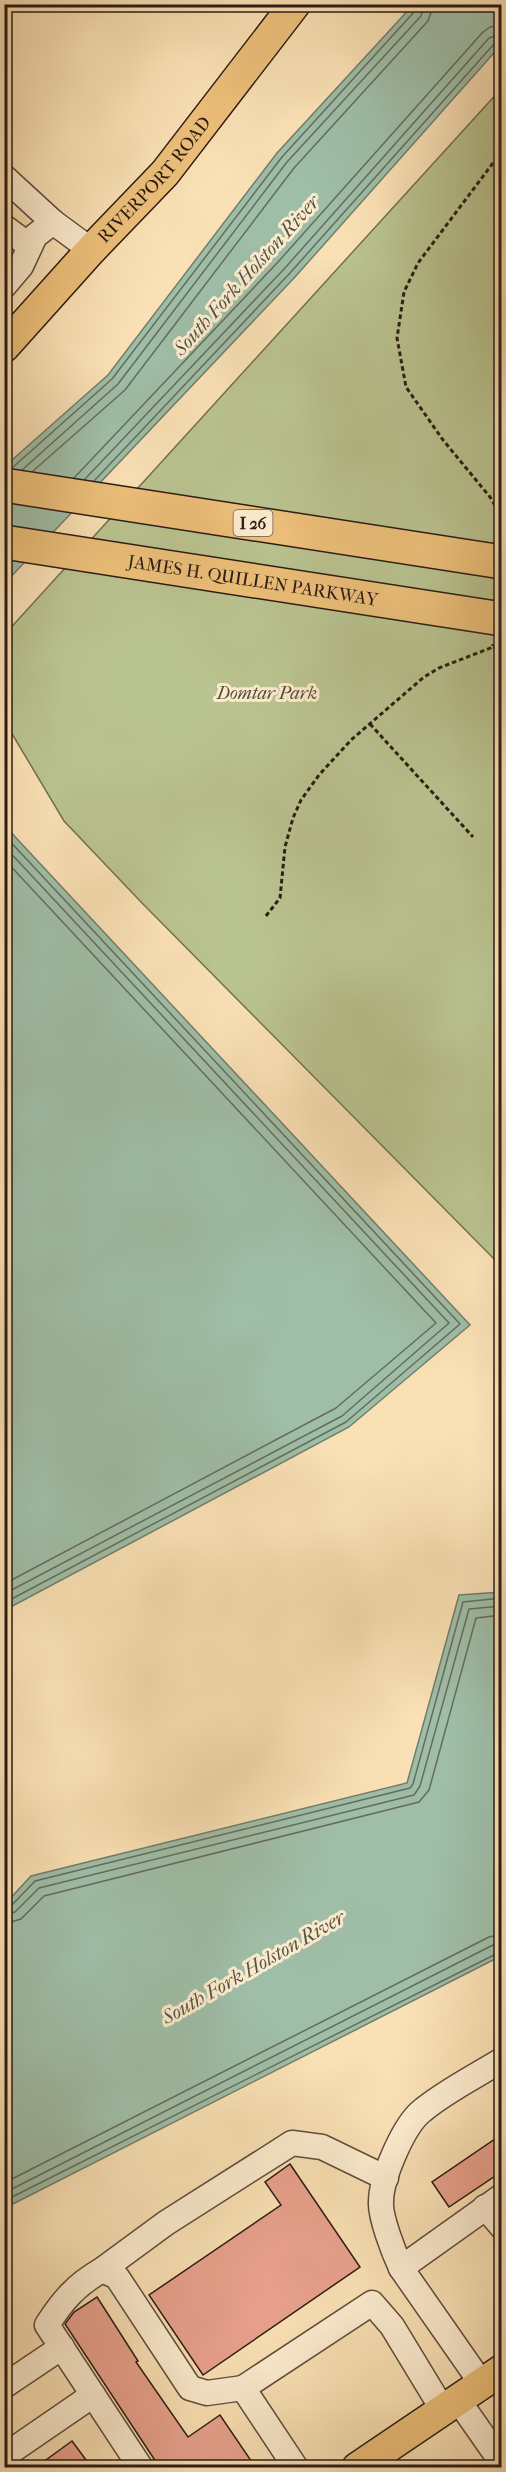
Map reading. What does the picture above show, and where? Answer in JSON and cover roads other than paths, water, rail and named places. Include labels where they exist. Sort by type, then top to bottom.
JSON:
[{"type":"highway","name":"I 26","points":[[4,485],[501,562]]},
{"type":"highway","name":"JAMES H. QUILLEN PARKWAY","points":[[4,542],[496,635]]},
{"type":"main road","name":"RIVERPORT ROAD","points":[[4,347],[91,250],[165,173],[295,4]]},
{"type":"main road","points":[[357,2468],[471,2391]]},
{"type":"street","points":[[4,177],[53,222],[91,250]]},
{"type":"street","points":[[4,286],[21,266],[35,237],[53,222]]},
{"type":"street","points":[[4,227],[30,246]]},
{"type":"street","points":[[501,2060],[421,2111],[404,2134],[386,2178],[380,2202],[393,2250],[401,2268],[471,2391],[501,2463]]},
{"type":"street","points":[[141,2468],[47,2325],[64,2299],[166,2223],[292,2143],[322,2147],[386,2178]]},
{"type":"street","points":[[401,2268],[493,2201],[501,2227]]},
{"type":"street","points":[[102,2270],[117,2277],[190,2388],[207,2393],[243,2388],[372,2303],[392,2326],[471,2391]]},
{"type":"street","points":[[4,2386],[62,2347]]},
{"type":"street","points":[[243,2388],[296,2468]]},
{"type":"street","points":[[4,2456],[93,2395]]},
{"type":"water","name":"South Fork Holston River","points":[[413,5],[501,5],[501,45],[295,277],[5,583],[4,467],[108,375],[277,153]]},
{"type":"water","points":[[5,826],[470,1325],[349,1427],[5,1610]]},
{"type":"water","name":"South Fork Holston River","points":[[501,1592],[501,1956],[5,2208],[5,1904],[31,1876],[407,1783],[459,1595]]},
{"type":"park label","name":"Domtar Park","points":[[267,693]]}]
